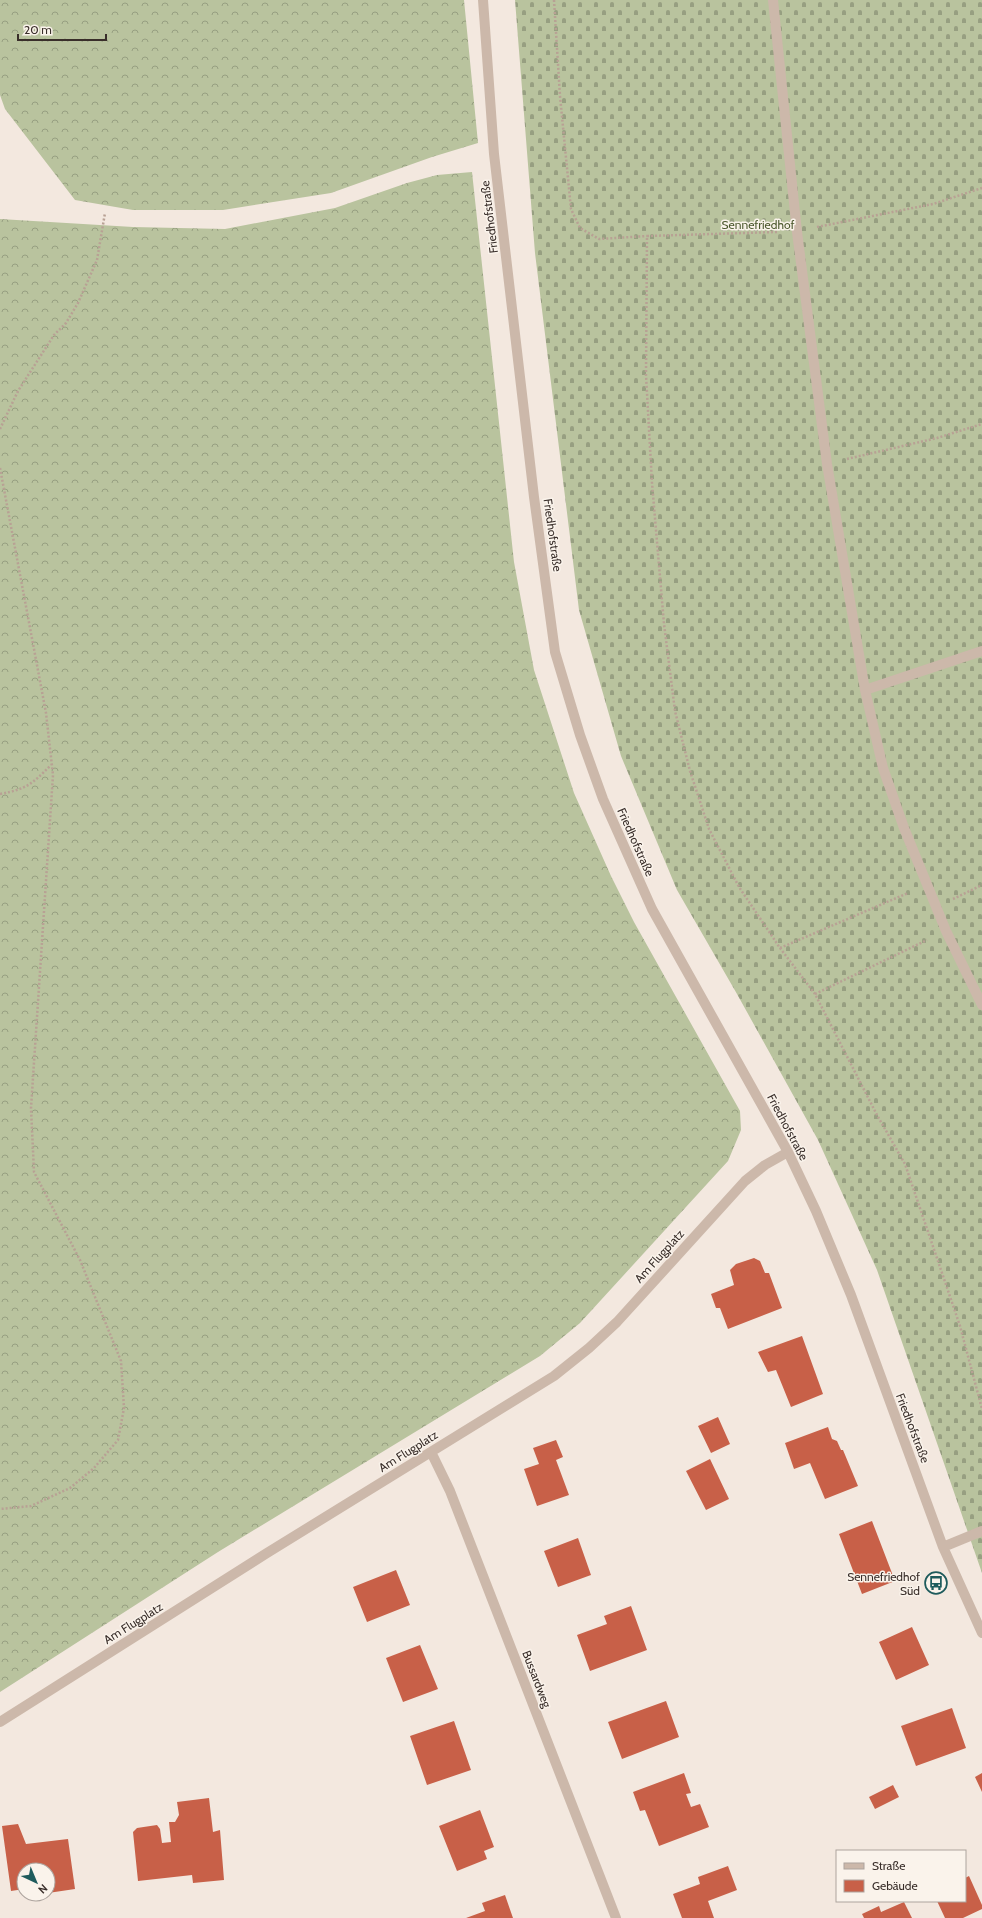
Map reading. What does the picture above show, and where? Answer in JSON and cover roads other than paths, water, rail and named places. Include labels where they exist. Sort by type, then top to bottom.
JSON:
[{"type":"street","name":"Friedhofstraße","points":[[483,0],[494,154],[534,497],[555,652],[580,735],[603,799],[652,909],[788,1152],[816,1211],[851,1295],[943,1547],[982,1632]]},
{"type":"street","points":[[773,0],[797,232],[828,464],[865,690],[883,768],[926,885],[946,931],[982,1005]]},
{"type":"street","points":[[865,690],[982,651]]},
{"type":"street","name":"Am Flugplatz","points":[[0,1722],[430,1452],[554,1376],[589,1348],[622,1316],[745,1181],[765,1165],[788,1152]]},
{"type":"street","name":"Bussardweg","points":[[430,1452],[450,1491],[616,1918]]},
{"type":"street","points":[[943,1547],[982,1531]]},
{"type":"place","name":"Sennefriedhof Süd","points":[[936,1583]]},
{"type":"park label","name":"Sennefriedhof","points":[[758,224]]}]
